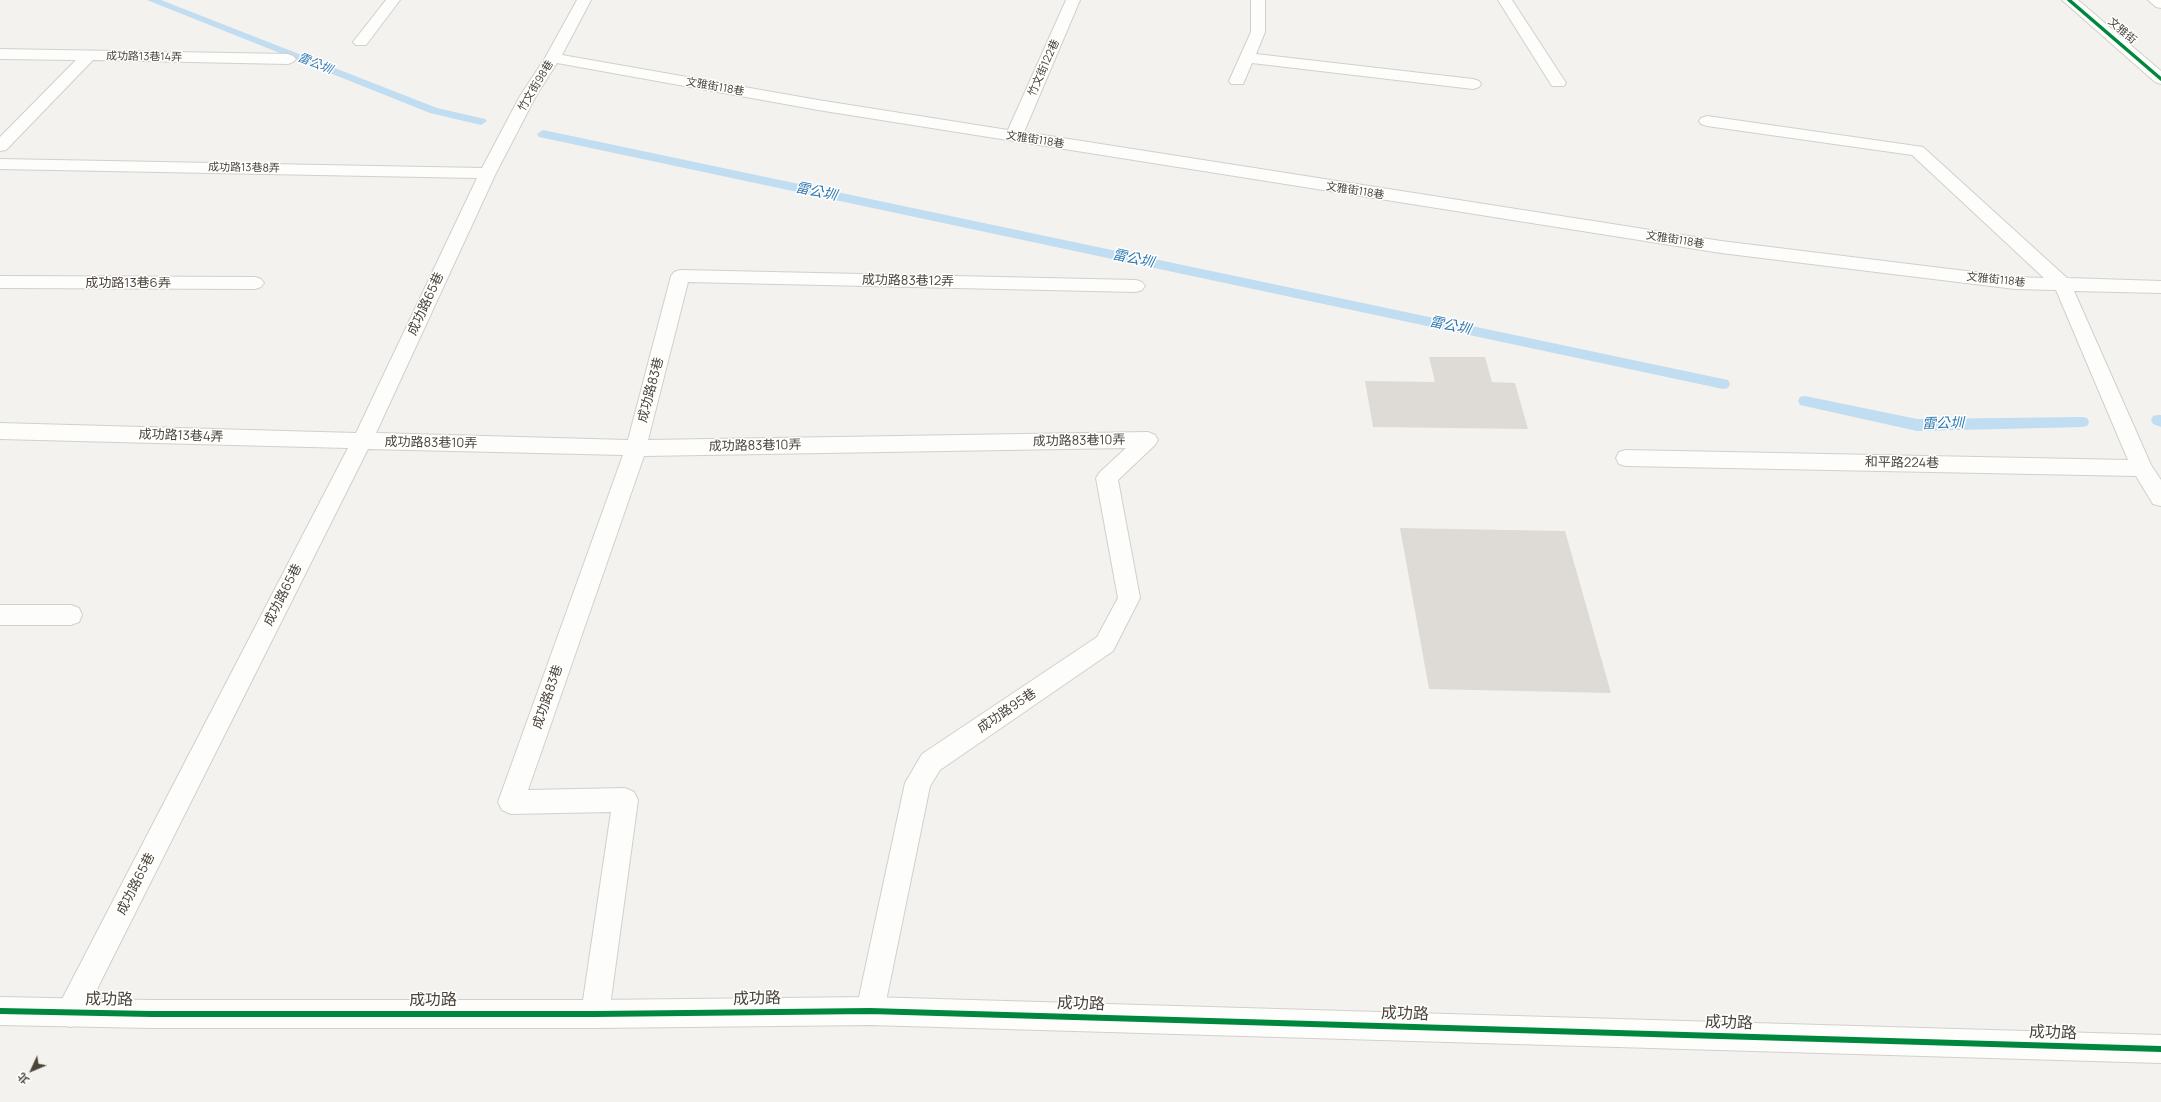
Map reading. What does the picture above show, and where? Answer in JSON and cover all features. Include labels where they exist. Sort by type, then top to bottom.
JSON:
[{"type":"street","points":[[362,42],[392,0]]},
{"type":"street","name":"竹文街98巷","points":[[488,173],[528,96],[552,58],[584,0]]},
{"type":"street","name":"竹文街122巷","points":[[1014,136],[1073,0]]},
{"type":"street","points":[[1237,81],[1258,32],[1258,0]]},
{"type":"street","points":[[1505,0],[1558,83]]},
{"type":"street","name":"文雅街","points":[[2069,0],[2161,79]]},
{"type":"street","points":[[2155,0],[2161,4]]},
{"type":"street","name":"成功路13巷14弄","points":[[0,54],[288,59]]},
{"type":"street","points":[[0,146],[89,56]]},
{"type":"street","name":"文雅街118巷","points":[[552,58],[818,105],[1721,247],[2015,283],[2161,287]]},
{"type":"street","points":[[1247,58],[1473,84]]},
{"type":"street","points":[[1707,121],[1917,151],[2062,284],[2142,468],[2161,498]]},
{"type":"street","name":"成功路13巷8弄","points":[[0,164],[488,173]]},
{"type":"street","name":"成功路65巷","points":[[70,1013],[362,441],[488,173]]},
{"type":"street","name":"成功路83巷12弄","points":[[680,276],[1136,286]]},
{"type":"street","name":"成功路83巷","points":[[594,1014],[625,800],[511,802],[636,448],[680,276]]},
{"type":"street","name":"成功路13巷6弄","points":[[0,282],[255,283]]},
{"type":"street","name":"成功路13巷4弄","points":[[0,431],[362,441]]},
{"type":"street","name":"成功路83巷10弄","points":[[362,441],[636,448],[1148,440]]},
{"type":"street","name":"成功路95巷","points":[[870,1011],[918,783],[931,762],[1105,644],[1129,598],[1107,478],[1148,440]]},
{"type":"street","name":"和平路224巷","points":[[1626,458],[2142,468]]},
{"type":"street","points":[[0,615],[71,615]]},
{"type":"street","name":"成功路","points":[[0,1011],[70,1013],[594,1014],[870,1011],[2161,1049]]},
{"type":"building","points":[[1429,357],[1485,357],[1492,382],[1515,383],[1528,429],[1373,427],[1365,381],[1435,382]]},
{"type":"building","points":[[1400,528],[1565,531],[1611,693],[1429,689]]},
{"type":"waterway","name":"雷公圳","points":[[152,0],[434,111],[481,121]]},
{"type":"waterway","name":"雷公圳","points":[[543,134],[1723,384]]},
{"type":"waterway","name":"雷公圳","points":[[1805,401],[1917,425],[2082,422]]},
{"type":"cycle path","points":[[2069,0],[2161,79]]},
{"type":"cycle path","points":[[0,1011],[151,1014],[595,1014],[870,1011],[2161,1049]]}]
